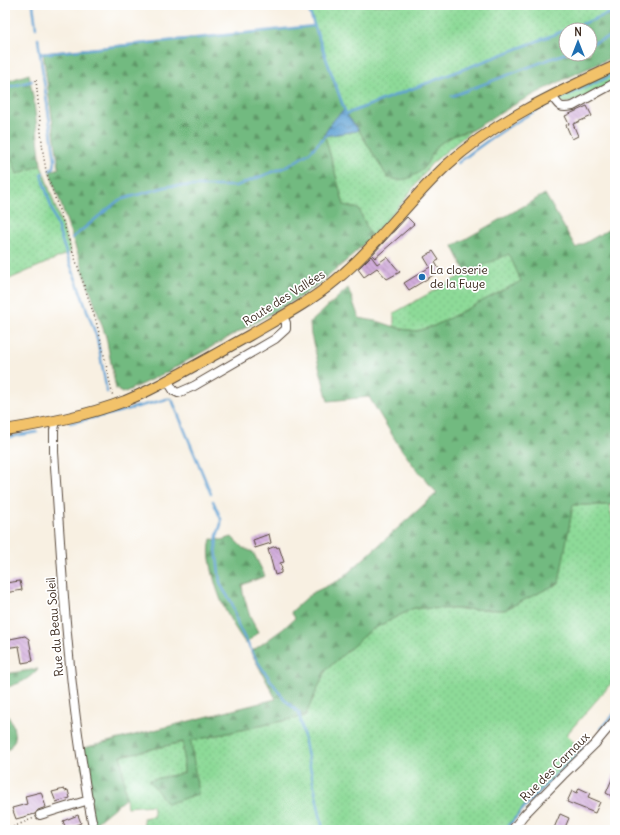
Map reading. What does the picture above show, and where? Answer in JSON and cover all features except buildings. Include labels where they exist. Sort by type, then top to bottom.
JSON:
[{"type":"main road","name":"Route des Vallées","points":[[5,430],[56,421],[92,412],[138,395],[283,316],[318,294],[344,273],[373,245],[434,177],[462,152],[498,126],[524,110],[615,66]]},
{"type":"street","points":[[552,96],[559,106],[567,108],[615,83]]},
{"type":"street","points":[[167,380],[174,391],[178,393],[194,386],[275,339],[286,329],[287,326],[283,316]]},
{"type":"street","name":"Rue du Beau Soleil","points":[[56,421],[54,430],[54,452],[66,628],[76,717],[94,830]]},
{"type":"street","name":"Rue des Carnaux","points":[[512,830],[524,815],[595,744],[615,720]]},
{"type":"street","points":[[40,815],[89,800]]},
{"type":"path","points":[[36,80],[46,171],[96,321],[114,404]]},
{"type":"path","points":[[6,830],[40,815]]},
{"type":"green space","points":[[307,5],[615,5],[615,11],[586,22],[558,22],[558,33],[346,114]]},
{"type":"green space","points":[[615,11],[615,56],[519,102],[472,130],[460,133],[447,139],[437,146],[426,165],[419,173],[407,179],[398,180],[388,178],[358,129],[346,114],[558,33],[558,62],[598,62],[598,22],[587,22]]},
{"type":"green space","points":[[314,26],[345,110],[340,113],[325,133],[325,136],[344,205],[359,209],[371,237],[325,279],[302,296],[167,372],[123,393],[116,389],[106,337],[50,172],[59,168],[43,53]]},
{"type":"green space","points":[[615,70],[615,81],[571,102],[563,103],[558,100],[558,97]]},
{"type":"green space","points":[[29,74],[41,165],[17,174],[5,139],[5,82]]},
{"type":"green space","points":[[358,129],[388,178],[426,165],[437,146],[445,140],[463,132],[472,130],[431,164],[402,203],[371,237],[359,209],[344,205],[325,136],[357,131]]},
{"type":"green space","points":[[5,139],[17,174],[41,165],[71,252],[5,281]]},
{"type":"green space","points":[[545,194],[576,248],[615,226],[615,505],[573,505],[559,583],[504,610],[414,608],[371,630],[326,670],[305,716],[191,741],[198,794],[167,804],[149,780],[184,773],[183,742],[121,756],[126,798],[93,825],[80,749],[276,699],[251,652],[283,629],[295,618],[291,612],[312,593],[340,580],[437,493],[399,446],[369,397],[328,401],[311,335],[310,323],[348,288],[359,318],[380,322],[401,329],[417,331],[434,326],[521,281],[509,254],[466,273],[453,246]]},
{"type":"green space","points":[[509,253],[522,281],[434,326],[417,331],[401,329],[394,326],[394,313],[466,273]]},
{"type":"green space","points":[[573,505],[609,505],[615,531],[615,679],[566,735],[581,749],[528,801],[505,830],[145,830],[143,818],[154,816],[152,805],[127,807],[121,756],[183,742],[184,773],[150,780],[198,794],[190,741],[305,716],[326,670],[371,630],[414,608],[504,610],[558,583]]},
{"type":"green space","points":[[232,537],[243,548],[253,552],[265,576],[242,585],[250,617],[258,632],[246,644],[229,618],[217,591],[210,559],[211,539],[222,540]]},
{"type":"green space","points":[[38,669],[23,681],[5,688],[5,674]]},
{"type":"green space","points":[[5,711],[13,725],[15,739],[9,749],[5,750]]},
{"type":"water","points":[[345,110],[346,114],[358,129],[357,131],[325,136],[325,133],[334,120]]},
{"type":"waterway","points":[[33,5],[36,28]]},
{"type":"waterway","points":[[307,5],[346,114]]},
{"type":"waterway","points":[[587,22],[615,11]]},
{"type":"waterway","points":[[40,54],[314,26]]},
{"type":"waterway","points":[[345,116],[346,114],[558,33]]},
{"type":"waterway","points":[[598,41],[615,35]]},
{"type":"waterway","points":[[38,39],[55,160],[54,167],[50,170]]},
{"type":"waterway","points":[[452,96],[558,56]]},
{"type":"waterway","points":[[559,99],[615,74]]},
{"type":"waterway","points":[[5,88],[32,81]]},
{"type":"waterway","points":[[458,163],[503,130],[551,103]]},
{"type":"waterway","points":[[72,238],[119,200],[169,186],[236,186],[288,166],[309,153],[327,134]]},
{"type":"waterway","points":[[43,173],[41,174],[62,241],[97,338],[107,392]]},
{"type":"waterway","points":[[111,413],[171,399],[211,494]]},
{"type":"waterway","points":[[70,423],[111,414]]},
{"type":"waterway","points":[[5,438],[37,432]]},
{"type":"waterway","points":[[213,501],[221,519],[216,548],[220,582],[232,603],[238,625],[259,664],[284,699],[299,713],[323,830]]},
{"type":"waterway","points":[[601,729],[615,713]]},
{"type":"waterway","points":[[505,830],[530,801],[589,742]]},
{"type":"place","name":"La closerie de la Fuye","points":[[422,277]]}]
